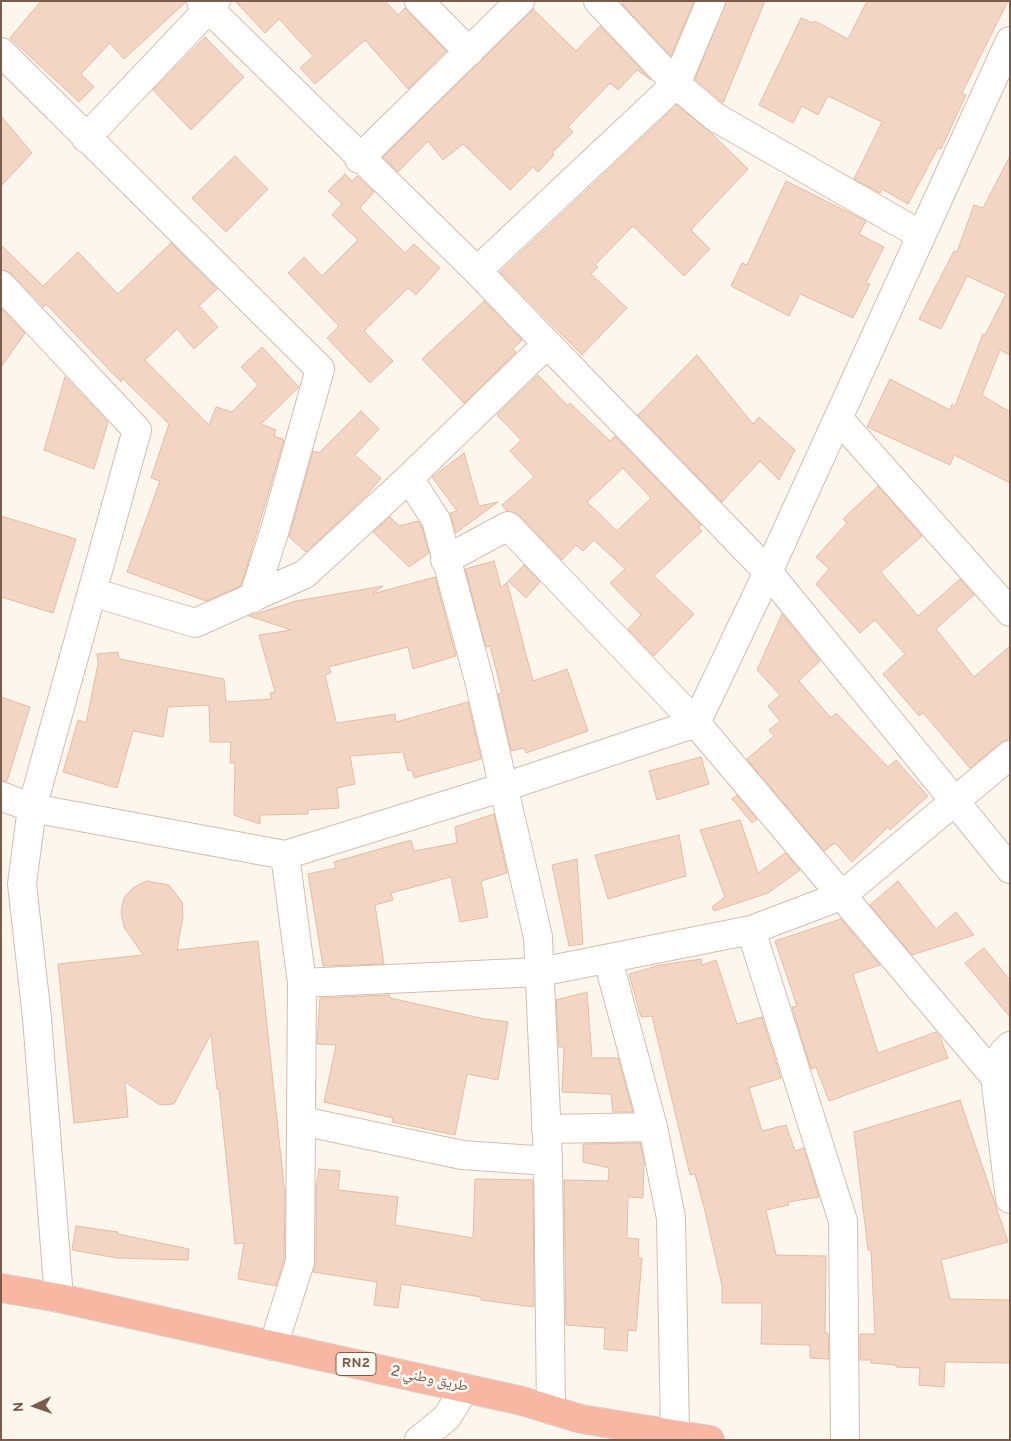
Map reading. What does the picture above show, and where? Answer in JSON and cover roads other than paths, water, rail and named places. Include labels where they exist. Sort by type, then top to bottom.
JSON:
[{"type":"highway","name":"طريق وطني 2","points":[[1,1288],[58,1298],[465,1388],[581,1419],[710,1440]]},
{"type":"street","points":[[419,1],[469,52]]},
{"type":"street","points":[[359,159],[520,1]]},
{"type":"street","points":[[598,1],[676,84],[715,117],[922,235]]},
{"type":"street","points":[[477,271],[676,84],[711,1]]},
{"type":"street","points":[[86,138],[209,4],[359,159],[477,271],[768,572],[954,802],[1010,868]]},
{"type":"street","points":[[1,796],[32,808],[285,855],[504,787],[696,723],[768,572],[1010,42]]},
{"type":"street","points":[[1,52],[86,138],[206,253],[320,369],[254,598]]},
{"type":"street","points":[[1,285],[137,430],[12,883],[36,1018],[58,1298]]},
{"type":"street","points":[[92,592],[195,623],[305,574],[409,478],[548,344]]},
{"type":"street","points":[[838,418],[1010,612]]},
{"type":"street","points":[[409,478],[436,520],[445,560],[479,680],[538,937],[548,1161],[552,1410]]},
{"type":"street","points":[[445,560],[508,526],[696,723],[840,896],[995,1077]]},
{"type":"street","points":[[302,983],[540,972],[608,960],[751,930],[840,896],[1010,755]]},
{"type":"street","points":[[273,1346],[300,1262],[302,983],[285,855]]},
{"type":"street","points":[[751,930],[843,1221],[845,1440]]},
{"type":"street","points":[[608,960],[653,1127],[671,1218],[675,1434]]},
{"type":"street","points":[[1010,1046],[1003,1053],[995,1077],[1010,1199]]},
{"type":"street","points":[[302,1121],[462,1155],[548,1161]]},
{"type":"street","points":[[546,1129],[653,1127]]},
{"type":"street","points":[[419,1440],[447,1417],[465,1388]]}]
